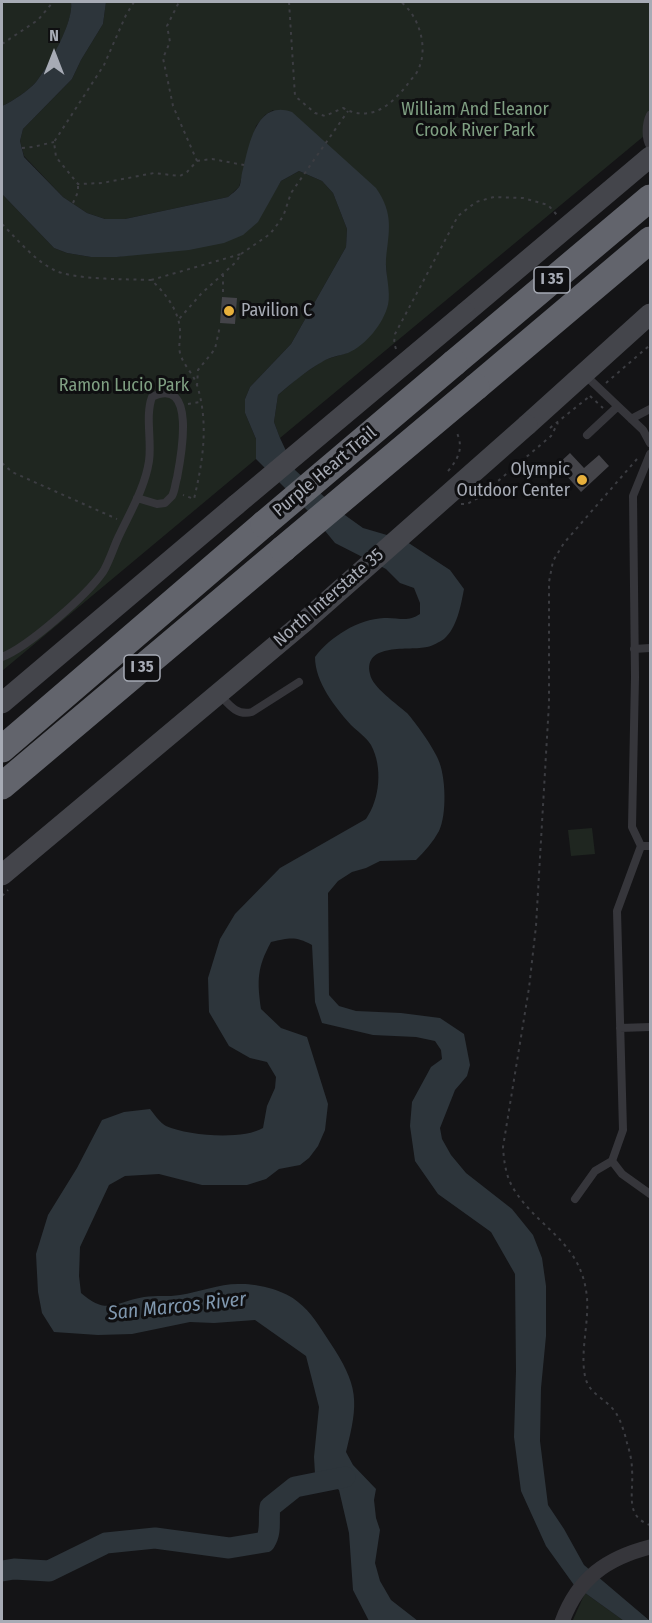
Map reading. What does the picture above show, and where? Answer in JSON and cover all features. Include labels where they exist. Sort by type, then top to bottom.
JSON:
[{"type":"highway","name":"Purple Heart Trail","points":[[2,749],[264,524],[651,198]]},
{"type":"highway","name":"Purple Heart Trail","points":[[2,786],[651,240]]},
{"type":"main road","points":[[2,703],[651,156]]},
{"type":"main road","name":"North Interstate 35","points":[[2,875],[304,622],[527,425],[592,382],[651,314]]},
{"type":"street","points":[[562,1622],[575,1593],[588,1577],[632,1552],[651,1547]]},
{"type":"lane","points":[[651,115],[647,121],[648,142],[651,146]]},
{"type":"lane","points":[[592,382],[643,430],[651,443]]},
{"type":"lane","points":[[2,657],[16,651],[83,596],[104,571],[137,498],[149,463],[151,436],[149,406],[152,398],[160,393],[169,394],[178,400],[181,406],[183,428],[182,455],[174,492],[165,503],[157,504],[137,498]]},
{"type":"lane","points":[[587,435],[617,407]]},
{"type":"lane","points":[[631,419],[651,409]]},
{"type":"lane","points":[[575,1200],[595,1171],[612,1161],[623,1130],[617,911],[640,846],[632,826],[633,496],[651,454]]},
{"type":"lane","points":[[634,648],[651,648]]},
{"type":"lane","points":[[218,693],[238,712],[245,714],[252,712],[299,682]]},
{"type":"lane","points":[[640,846],[651,846]]},
{"type":"lane","points":[[620,1028],[651,1027]]},
{"type":"lane","points":[[612,1161],[622,1174],[651,1194]]},
{"type":"path","points":[[2,44],[38,20],[53,2]]},
{"type":"path","points":[[73,203],[78,192],[78,184],[56,157],[54,142],[104,65],[134,2]]},
{"type":"path","points":[[179,2],[167,26],[170,42],[163,58],[173,106],[197,161]]},
{"type":"path","points":[[289,2],[295,96],[306,107],[325,116],[339,109],[374,112],[383,110],[396,98],[419,69],[422,53],[420,32],[410,9],[401,2]]},
{"type":"path","points":[[2,224],[36,258],[56,271],[75,275],[151,280],[241,254],[270,234],[284,214],[291,194],[348,111]]},
{"type":"path","points":[[21,148],[54,142]]},
{"type":"path","points":[[78,184],[102,183],[154,173],[180,176],[197,161],[212,159],[244,165]]},
{"type":"path","points":[[179,319],[201,294],[236,262],[241,254]]},
{"type":"path","points":[[223,275],[223,292]]},
{"type":"path","points":[[151,280],[159,288],[179,319],[179,349],[197,386]]},
{"type":"path","points":[[174,492],[194,499],[201,472],[204,443],[197,386],[198,370],[215,349],[220,326]]},
{"type":"path","points":[[592,382],[651,345]]},
{"type":"path","points":[[550,428],[590,396],[609,414]]},
{"type":"path","points":[[638,456],[564,543],[553,561],[549,582],[549,703],[536,926],[529,988],[502,1147],[505,1166],[514,1189],[527,1207],[567,1246],[582,1274],[587,1298],[584,1373],[588,1386],[616,1412],[627,1443],[632,1470],[632,1505],[636,1516],[642,1522],[651,1525]]},
{"type":"path","points":[[2,463],[12,472],[125,523]]},
{"type":"path","points":[[651,499],[651,513]]},
{"type":"green space","points":[[5,2],[71,2],[71,11],[60,44],[36,82],[20,96],[2,106],[2,4]]},
{"type":"green space","name":"William And Eleanor Crook River Park","points":[[106,2],[650,2],[650,131],[280,438],[274,422],[278,395],[324,360],[347,353],[388,305],[386,265],[273,110],[265,115],[256,126],[239,187],[228,197],[125,219],[105,219],[87,213],[63,197],[24,156],[20,141],[23,129],[72,79],[103,24]]},
{"type":"green space","name":"Ramon Lucio Park","points":[[299,171],[322,181],[333,193],[347,229],[346,247],[291,344],[250,387],[245,399],[245,413],[256,439],[256,459],[2,671],[2,194],[54,248],[91,257],[116,257],[152,252],[274,192],[281,181]]},
{"type":"green space","points":[[592,828],[595,854],[571,856],[568,830]]},
{"type":"green space","points":[[585,1593],[624,1621],[572,1622]]},
{"type":"water","name":"San Marcos River","points":[[71,2],[106,2],[103,24],[72,79],[23,129],[20,141],[24,157],[63,197],[87,213],[105,219],[125,219],[228,197],[240,186],[251,139],[256,128],[270,112],[280,110],[292,112],[376,188],[386,206],[389,222],[386,264],[389,300],[386,312],[373,333],[361,345],[316,366],[278,395],[274,422],[295,470],[342,513],[363,528],[404,540],[450,570],[464,589],[455,623],[444,639],[427,647],[380,652],[370,664],[370,674],[375,684],[407,713],[436,754],[441,766],[444,785],[442,824],[437,835],[416,860],[380,861],[352,872],[338,881],[328,893],[329,995],[339,1006],[356,1011],[440,1018],[464,1034],[470,1065],[467,1076],[455,1090],[440,1128],[442,1139],[451,1155],[466,1173],[512,1209],[533,1235],[542,1258],[546,1286],[546,1336],[541,1388],[540,1441],[548,1505],[584,1565],[650,1621],[624,1621],[574,1585],[546,1546],[521,1491],[514,1437],[515,1274],[491,1232],[438,1194],[415,1161],[410,1126],[412,1102],[431,1067],[442,1059],[441,1050],[435,1041],[416,1037],[373,1035],[322,1023],[315,1002],[312,945],[292,939],[271,942],[259,974],[259,990],[261,1009],[281,1028],[307,1037],[328,1104],[325,1130],[318,1146],[300,1165],[279,1169],[266,1179],[247,1185],[202,1185],[159,1174],[125,1176],[109,1185],[80,1247],[81,1293],[98,1304],[111,1306],[144,1297],[180,1295],[224,1285],[245,1284],[278,1291],[303,1306],[339,1357],[351,1382],[354,1406],[346,1452],[353,1465],[376,1489],[374,1500],[380,1530],[375,1563],[380,1581],[391,1600],[418,1621],[369,1621],[353,1590],[349,1533],[339,1490],[315,1474],[314,1457],[319,1407],[306,1356],[255,1320],[190,1322],[132,1334],[98,1335],[54,1332],[42,1313],[38,1292],[36,1254],[48,1215],[77,1168],[102,1120],[124,1112],[150,1109],[166,1126],[188,1132],[229,1135],[254,1132],[263,1128],[276,1077],[267,1062],[250,1058],[229,1046],[209,1012],[208,978],[220,939],[235,914],[280,868],[366,819],[377,793],[377,763],[371,745],[351,725],[327,694],[318,676],[315,657],[345,630],[364,622],[374,619],[407,619],[420,614],[420,603],[414,588],[400,583],[386,569],[335,543],[312,515],[256,459],[256,439],[245,413],[245,399],[250,387],[291,344],[346,247],[347,229],[333,193],[322,181],[299,171],[281,181],[258,222],[243,235],[224,243],[189,250],[117,257],[91,257],[54,248],[2,194],[2,106],[29,89],[41,75],[65,32]]},
{"type":"building","name":"Pavilion C","points":[[222,297],[237,298],[235,324],[220,323]]},
{"type":"building","name":"Olympic Outdoor Center","points":[[570,453],[584,468],[599,455],[609,466],[581,492],[557,465]]},
{"type":"waterway","points":[[2,1571],[14,1569],[49,1571],[106,1543],[155,1538],[229,1548],[265,1542],[269,1530],[270,1507],[295,1487],[345,1477]]},
{"type":"place","name":"Pavilion C","points":[[229,311]]},
{"type":"place","name":"Olympic Outdoor Center","points":[[582,480]]}]
